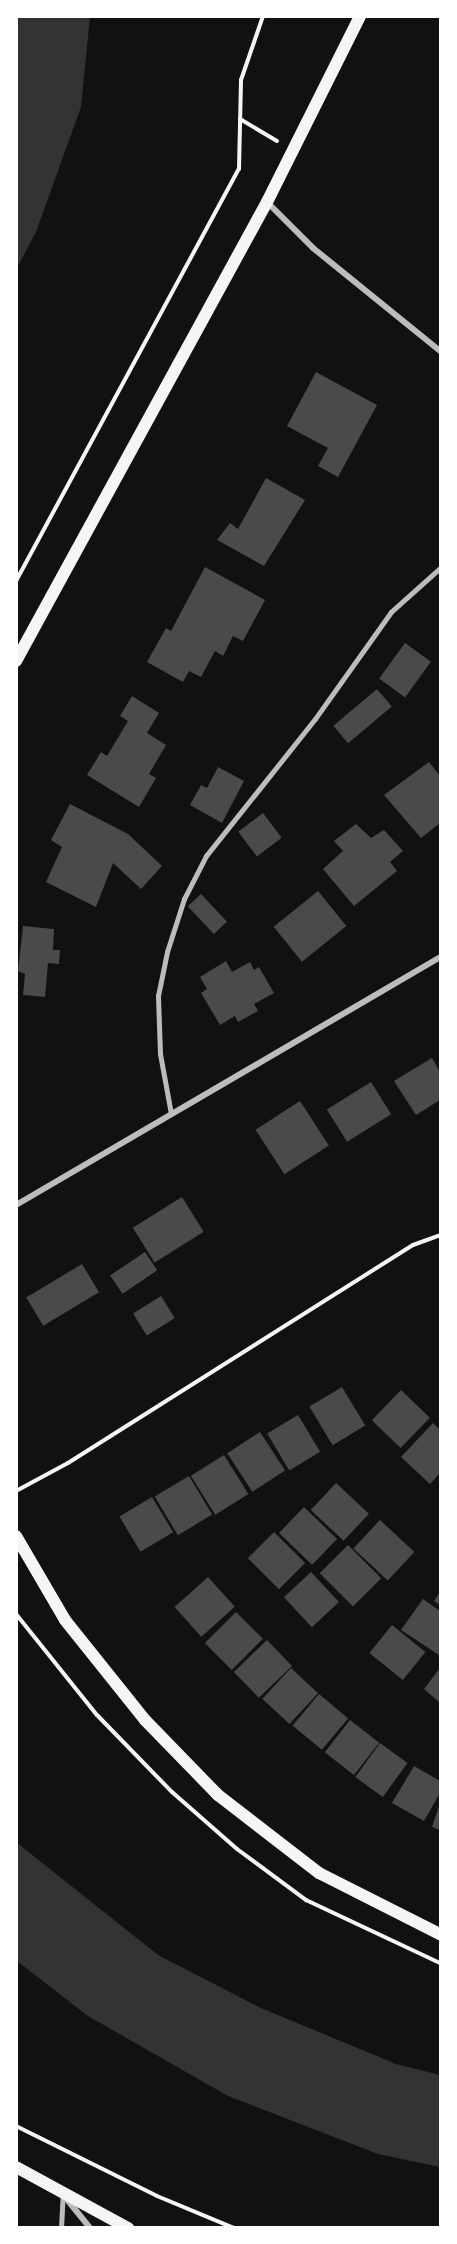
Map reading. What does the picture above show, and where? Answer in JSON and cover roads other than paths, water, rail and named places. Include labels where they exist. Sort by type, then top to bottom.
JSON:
[{"type":"main road","points":[[16,661],[267,202],[360,16]]},
{"type":"main road","points":[[16,1536],[65,1620],[144,1720],[218,1795],[319,1873],[441,1934]]},
{"type":"main road","points":[[16,2167],[63,2195],[128,2228]]},
{"type":"street","points":[[267,202],[313,248],[441,351]]},
{"type":"street","points":[[16,1205],[441,957]]},
{"type":"street","points":[[63,2195],[90,2228]]},
{"type":"lane","points":[[171,1114],[160,1054],[158,996],[167,952],[184,899],[206,856],[315,719],[391,612],[441,568]]},
{"type":"lane","points":[[61,2228],[63,2195]]}]
